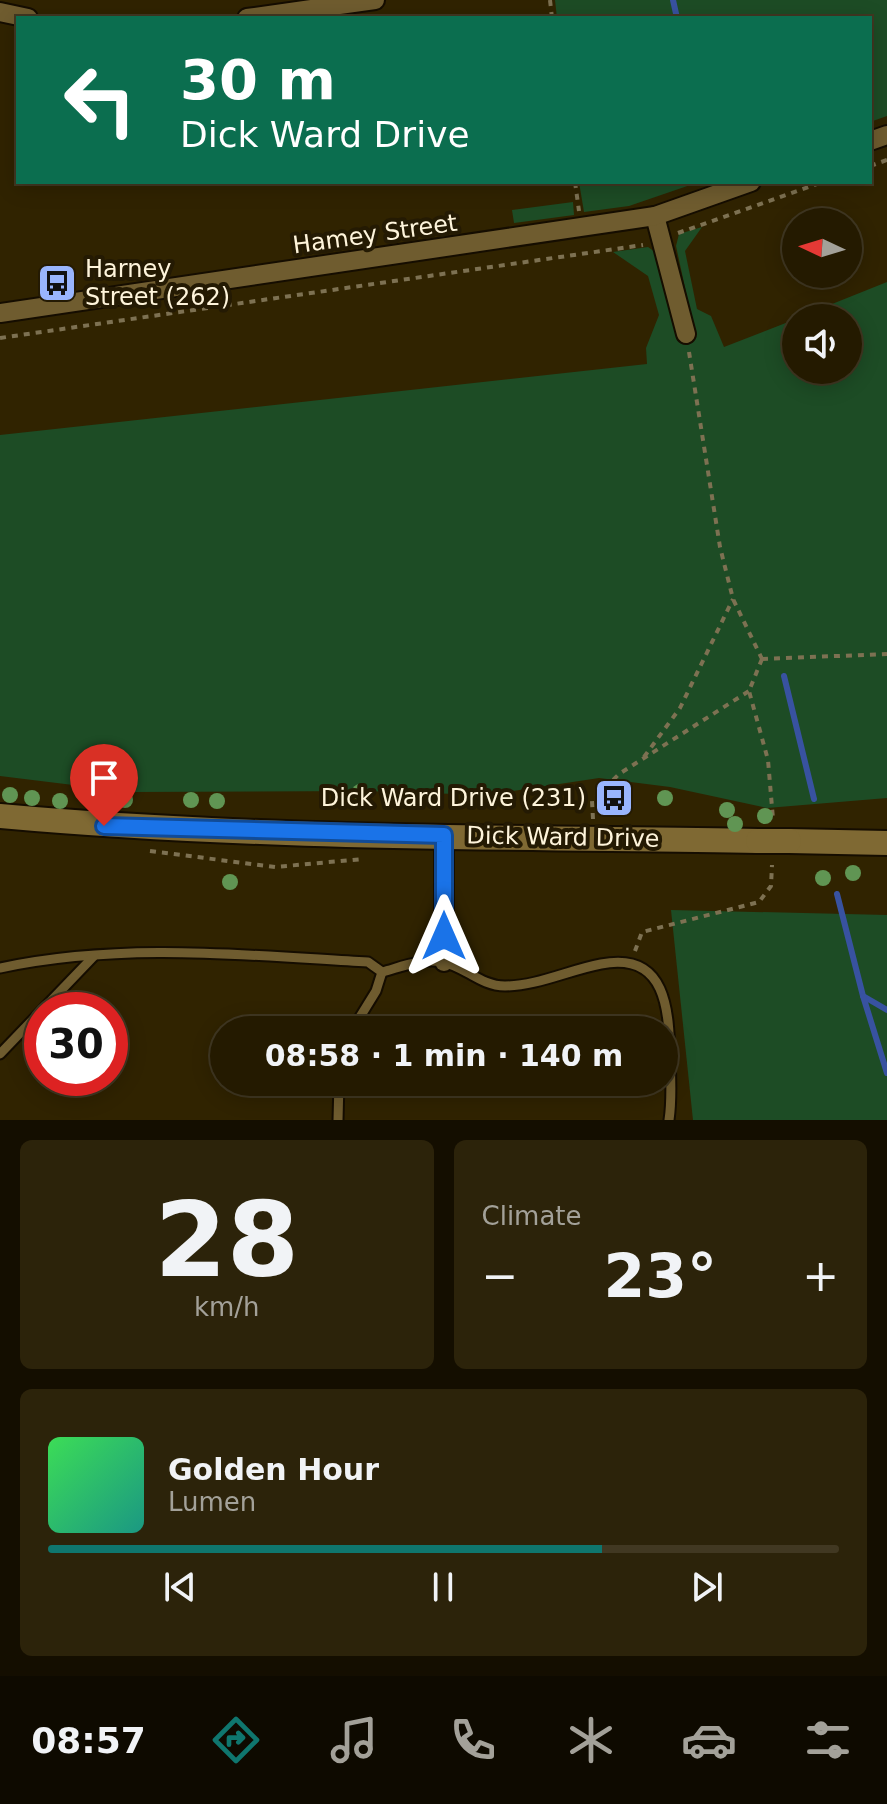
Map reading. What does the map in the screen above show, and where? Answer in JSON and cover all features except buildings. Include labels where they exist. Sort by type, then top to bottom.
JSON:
[{"type":"street","points":[[261,16],[375,0]]},
{"type":"street","name":"Hamey Street","points":[[0,313],[655,216],[745,184]]},
{"type":"street","points":[[655,216],[686,334]]},
{"type":"street","name":"Dick Ward Drive","points":[[0,816],[104,826],[231,831],[444,835],[774,835],[887,843]]},
{"type":"street","points":[[444,835],[444,962]]},
{"type":"lane","points":[[0,968],[46,958],[170,951],[368,962],[382,972]]},
{"type":"lane","points":[[0,1054],[94,956]]},
{"type":"lane","points":[[382,972],[418,962],[444,962],[477,980],[499,986],[516,986],[601,964],[629,964],[648,972],[658,983],[669,1015],[669,1120]]},
{"type":"lane","points":[[361,1016],[376,991],[382,972]]},
{"type":"lane","points":[[338,1120],[339,1096]]},
{"type":"path","points":[[575,184],[579,212]]},
{"type":"path","points":[[0,338],[646,245],[817,184]]},
{"type":"path","points":[[592,801],[619,774],[749,691],[762,659],[733,599],[702,445],[686,334]]},
{"type":"path","points":[[642,759],[680,708],[733,599]]},
{"type":"path","points":[[762,659],[887,654]]},
{"type":"path","points":[[749,691],[768,760],[774,835]]},
{"type":"path","points":[[629,964],[642,932],[759,902],[771,886],[772,865]]},
{"type":"green space","points":[[555,0],[887,0],[887,116],[872,121],[872,16],[557,16]]},
{"type":"green space","points":[[579,184],[693,184],[629,206],[584,212]]},
{"type":"green space","points":[[573,202],[574,215],[514,223],[512,210]]},
{"type":"green space","points":[[702,227],[685,251],[697,309],[711,316],[724,347],[782,324],[782,384],[862,384],[862,304],[832,304],[887,282],[887,798],[767,808],[670,787],[599,778],[487,795],[364,791],[130,792],[0,776],[0,435],[647,364],[646,348],[659,315],[648,276],[613,252],[648,247],[655,252],[671,311],[689,306],[676,246],[679,234]]},
{"type":"green space","points":[[671,910],[887,915],[887,1120],[693,1120]]},
{"type":"waterway","points":[[673,0],[677,16]]},
{"type":"waterway","points":[[784,676],[814,799]]},
{"type":"waterway","points":[[837,894],[863,996],[887,1010]]},
{"type":"waterway","points":[[863,996],[887,1073]]},
{"type":"place","name":"Harney Street (262)","points":[[57,283]]},
{"type":"place","name":"Dick Ward Drive (231)","points":[[614,798]]},
{"type":"route","points":[[104,826],[444,835],[444,936]]}]
